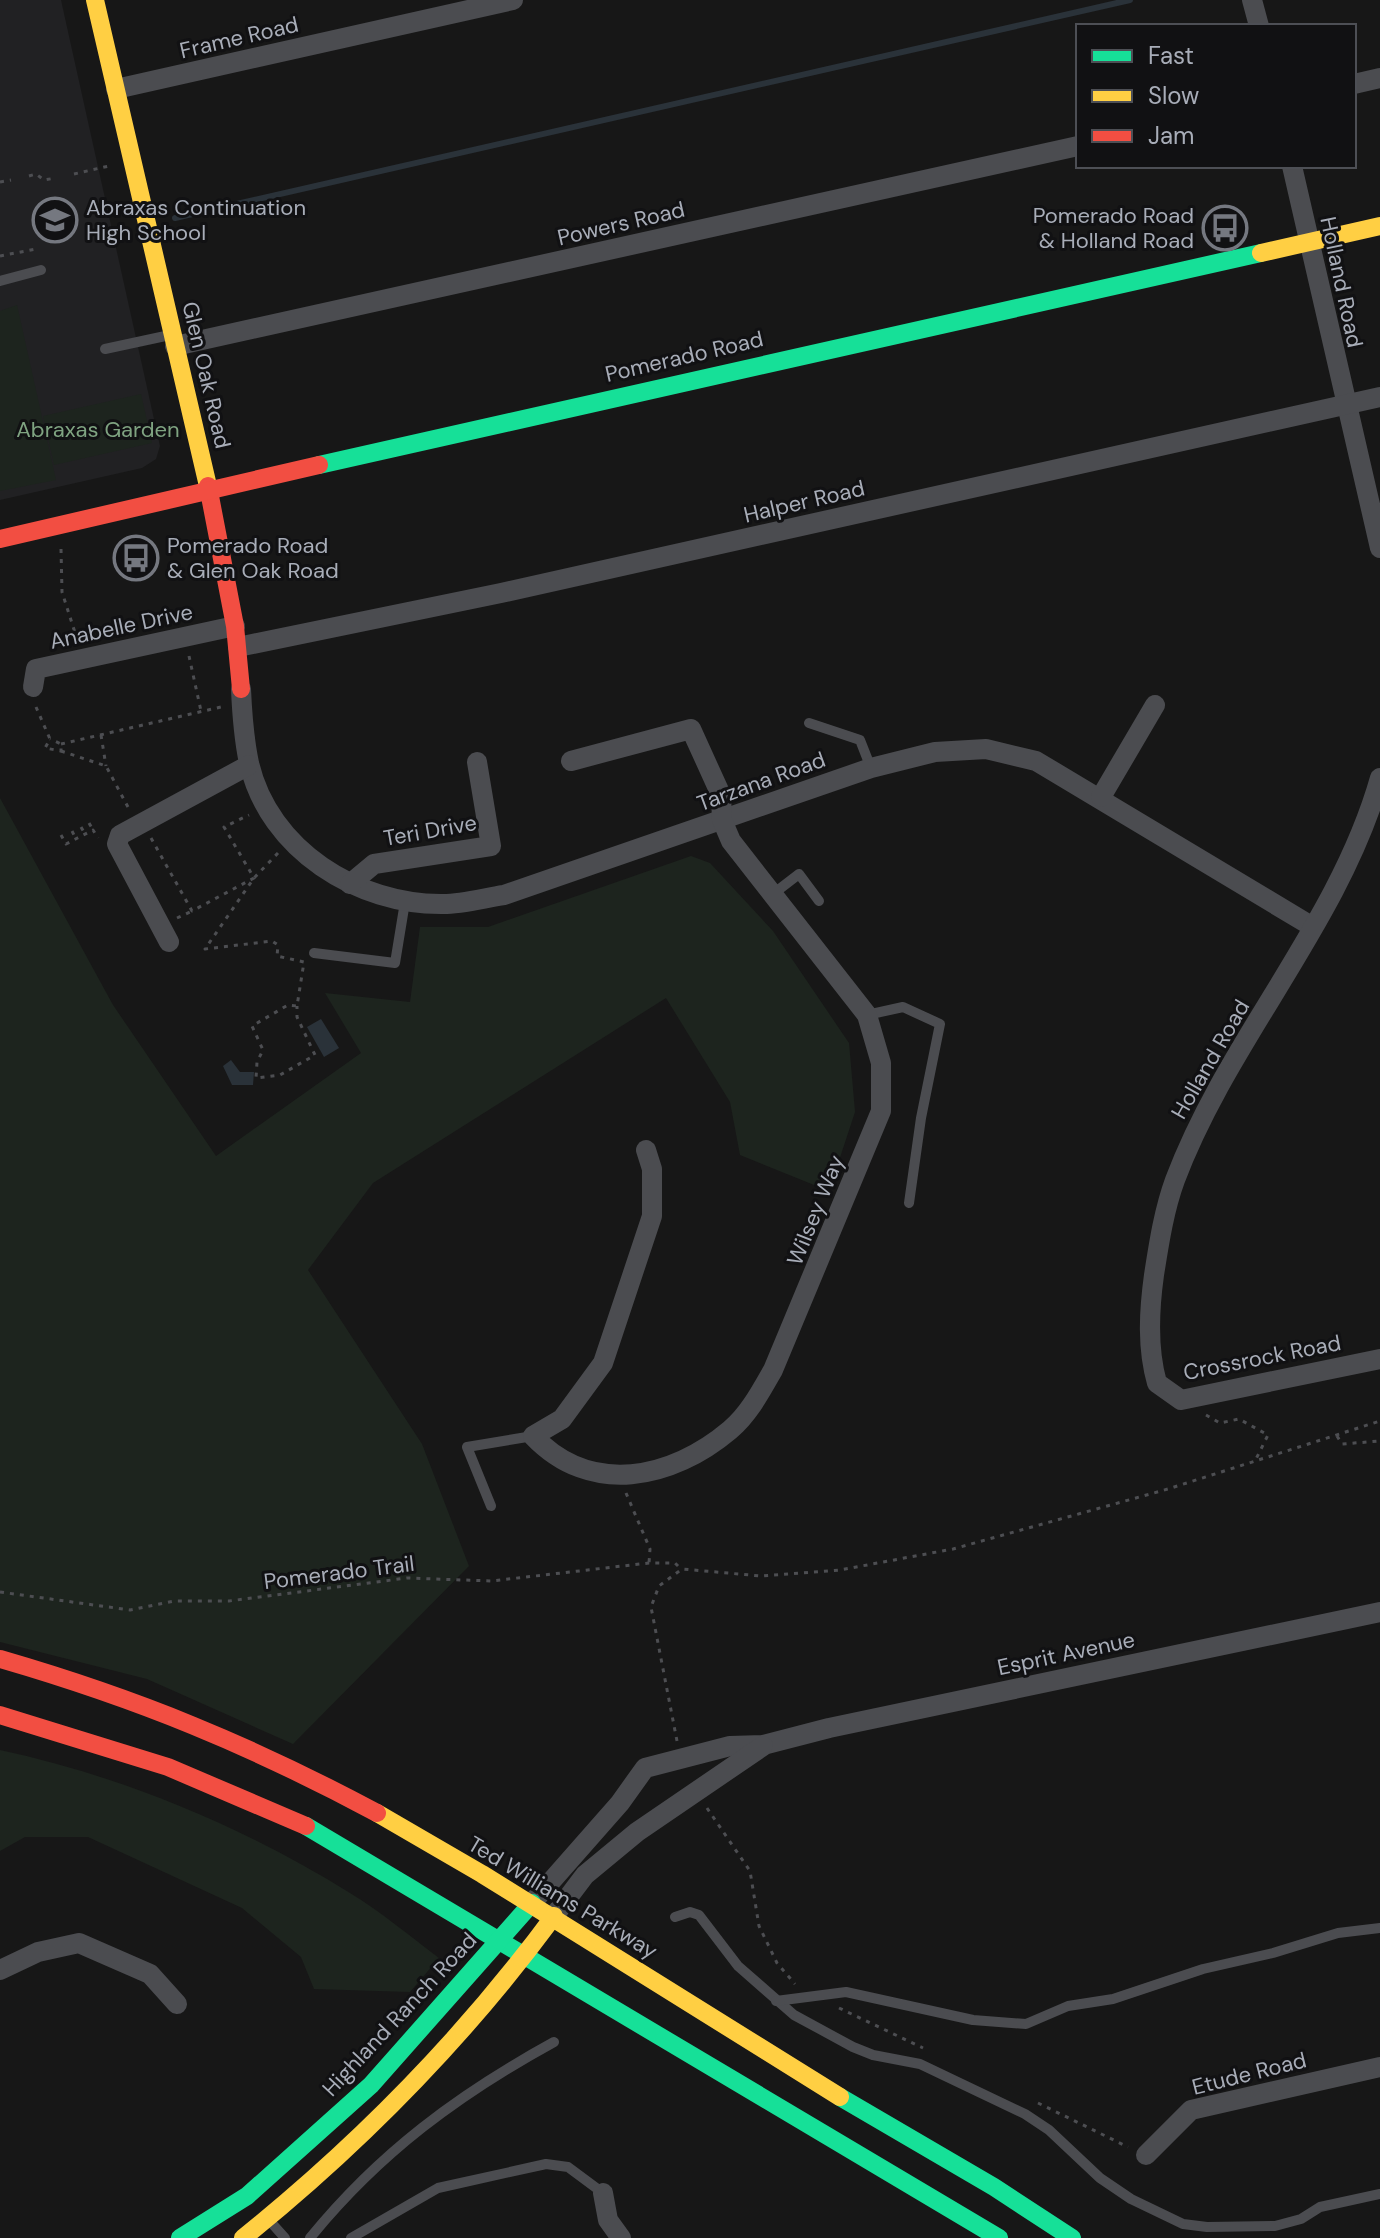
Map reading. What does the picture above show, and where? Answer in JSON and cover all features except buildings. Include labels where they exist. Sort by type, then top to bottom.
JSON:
[{"type":"main road","name":"Glen Oak Road","points":[[95,0],[209,492],[235,626],[241,697]]},
{"type":"main road","name":"Pomerado Road","points":[[0,539],[545,412],[1380,226]]},
{"type":"main road","name":"Ted Williams Parkway","points":[[0,1659],[133,1697],[279,1759],[554,1916],[749,2042],[1072,2238]]},
{"type":"main road","points":[[0,1715],[115,1747],[260,1800],[501,1938],[999,2238]]},
{"type":"main road","name":"Esprit Avenue","points":[[501,1938],[532,1903]]},
{"type":"main road","name":"Esprit Avenue","points":[[527,1954],[554,1916]]},
{"type":"main road","name":"Highland Ranch Road","points":[[180,2238],[247,2196],[361,2094],[501,1938]]},
{"type":"main road","points":[[243,2238],[363,2138],[440,2058],[527,1954]]},
{"type":"street","name":"Frame Road","points":[[116,89],[513,0]]},
{"type":"street","points":[[1252,0],[1258,24]]},
{"type":"street","points":[[1356,84],[1380,78]]},
{"type":"street","name":"Powers Road","points":[[174,340],[1076,146]]},
{"type":"street","name":"Holland Road","points":[[1292,168],[1380,548]]},
{"type":"street","name":"Halper Road","points":[[238,647],[516,589],[1380,397]]},
{"type":"street","name":"Anabelle Drive","points":[[33,687],[36,669],[235,626]]},
{"type":"street","name":"Glen Oak Road","points":[[241,697],[249,765]]},
{"type":"street","points":[[1101,797],[1155,705]]},
{"type":"street","name":"Wilsey Way","points":[[533,1436],[549,1453],[592,1471],[623,1474],[658,1472],[678,1465],[731,1429],[751,1406],[773,1370],[881,1111],[881,1063],[867,1015],[731,841],[722,820],[721,795],[691,729],[571,761]]},
{"type":"street","name":"Tarzana Road","points":[[249,765],[266,805],[290,837],[333,877],[405,902],[445,904],[504,895],[871,768],[935,752],[986,749],[1036,761],[1101,797],[1313,927]]},
{"type":"street","name":"Teri Drive","points":[[350,884],[374,864],[491,846],[477,762]]},
{"type":"street","points":[[169,942],[151,913],[118,840],[120,835],[249,765]]},
{"type":"street","name":"Holland Road","points":[[1157,1383],[1149,1357],[1152,1293],[1159,1239],[1174,1182],[1193,1135],[1313,927],[1370,815],[1380,778]]},
{"type":"street","points":[[533,1436],[562,1419],[603,1363],[652,1216],[652,1169],[646,1150]]},
{"type":"street","name":"Crossrock Road","points":[[1157,1383],[1181,1400],[1380,1359]]},
{"type":"street","name":"Esprit Avenue","points":[[532,1903],[620,1803],[645,1768],[730,1746],[763,1745],[829,1728],[1380,1612]]},
{"type":"street","name":"Esprit Avenue","points":[[554,1916],[585,1875],[695,1790],[763,1745]]},
{"type":"street","points":[[681,1761],[695,1790]]},
{"type":"street","points":[[0,1970],[38,1952],[79,1943],[150,1974],[177,2004]]},
{"type":"street","name":"Etude Road","points":[[1146,2155],[1191,2110],[1380,2067]]},
{"type":"street","points":[[603,2193],[608,2220],[621,2238]]},
{"type":"lane","points":[[0,281],[41,270]]},
{"type":"lane","points":[[105,349],[174,340]]},
{"type":"lane","points":[[809,723],[860,740],[871,768]]},
{"type":"lane","points":[[773,894],[799,874],[819,901]]},
{"type":"lane","points":[[314,953],[395,963],[405,902]]},
{"type":"lane","points":[[867,1015],[903,1007],[940,1024],[921,1118],[909,1203]]},
{"type":"lane","points":[[491,1506],[467,1447],[533,1436]]},
{"type":"lane","points":[[675,1917],[690,1912],[699,1915],[738,1966],[794,2015],[853,2047],[873,2055],[920,2064],[1025,2114],[1049,2130],[1100,2178],[1131,2199],[1183,2224],[1207,2227],[1275,2226],[1301,2219],[1320,2207],[1380,2194]]},
{"type":"lane","points":[[776,2001],[846,1992],[973,2020],[1026,2024],[1068,2006],[1113,1999],[1203,1969],[1273,1953],[1338,1933],[1380,1928]]},
{"type":"lane","points":[[310,2238],[329,2214],[425,2122],[481,2083],[554,2042]]},
{"type":"lane","points":[[351,2238],[438,2188],[546,2164],[568,2167],[603,2193]]},
{"type":"lane","points":[[268,2219],[285,2238]]},
{"type":"path","points":[[74,174],[132,160]]},
{"type":"path","points":[[29,176],[36,174],[44,180],[56,178]]},
{"type":"path","points":[[0,182],[11,180]]},
{"type":"path","points":[[0,256],[36,249]]},
{"type":"path","points":[[57,526],[64,572],[62,592],[83,661]]},
{"type":"path","points":[[184,638],[201,711]]},
{"type":"path","points":[[33,687],[36,707],[50,739],[61,744],[201,711],[241,697]]},
{"type":"path","points":[[101,735],[106,766],[192,911],[254,878]]},
{"type":"path","points":[[50,739],[45,748],[106,766]]},
{"type":"path","points":[[61,744],[61,751]]},
{"type":"path","points":[[254,878],[224,827],[266,805]]},
{"type":"path","points":[[89,823],[97,837],[118,840]]},
{"type":"path","points":[[81,827],[85,834]]},
{"type":"path","points":[[61,835],[66,844],[93,830]]},
{"type":"path","points":[[72,831],[76,839]]},
{"type":"path","points":[[290,837],[254,878],[205,949],[272,941],[278,945],[277,956],[304,962],[297,1017],[315,1055],[280,1075],[256,1078],[257,1062],[263,1050],[252,1026],[288,1005],[297,1006]]},
{"type":"path","points":[[1181,1400],[1220,1423],[1239,1419],[1268,1435],[1256,1459]]},
{"type":"path","name":"Pomerado Trail","points":[[0,1592],[130,1610],[174,1601],[229,1601],[407,1578],[491,1581],[649,1563],[675,1563],[682,1569],[761,1576],[840,1570],[953,1549],[1168,1489],[1380,1421]]},
{"type":"path","points":[[1337,1436],[1342,1444],[1350,1445],[1380,1441]]},
{"type":"path","points":[[623,1474],[627,1497],[650,1549],[649,1563]]},
{"type":"path","points":[[681,1761],[651,1607],[659,1586],[682,1569]]},
{"type":"shaded area","name":"Abraxas Continuation High School","points":[[0,0],[61,0],[160,446],[156,459],[142,468],[0,500]]},
{"type":"shaded area","points":[[321,1019],[339,1048],[324,1057],[307,1027]]},
{"type":"shaded area","points":[[231,1060],[240,1072],[254,1072],[253,1085],[232,1085],[223,1066]]},
{"type":"green space","points":[[17,305],[56,480],[0,491],[0,311]]},
{"type":"green space","name":"Abraxas Garden","points":[[141,394],[152,443],[54,465],[43,416]]},
{"type":"green space","points":[[0,798],[113,1005],[216,1156],[361,1053],[325,993],[410,1002],[420,927],[488,927],[691,856],[710,863],[773,931],[849,1043],[855,1112],[829,1191],[740,1155],[730,1102],[666,998],[373,1183],[308,1270],[422,1444],[469,1566],[293,1744],[147,1679],[0,1642]]},
{"type":"green space","points":[[0,1750],[136,1789],[268,1846],[350,1893],[439,1958],[410,1992],[314,1989],[301,1957],[242,1908],[88,1837],[25,1837],[0,1851]]},
{"type":"waterway","points":[[175,218],[1130,0]]},
{"type":"traffic: fast","points":[[319,465],[1261,253]]},
{"type":"traffic: fast","points":[[306,1826],[999,2238]]},
{"type":"traffic: fast","points":[[180,2238],[247,2196],[371,2085],[532,1903]]},
{"type":"traffic: fast","points":[[840,2097],[994,2187],[1072,2238]]},
{"type":"traffic: slow","points":[[95,0],[208,486]]},
{"type":"traffic: slow","points":[[1261,253],[1380,226]]},
{"type":"traffic: slow","points":[[377,1813],[482,1874],[840,2097]]},
{"type":"traffic: slow","points":[[243,2238],[329,2165],[409,2087],[484,2004],[554,1916]]},
{"type":"traffic: jam","points":[[0,539],[319,465]]},
{"type":"traffic: jam","points":[[208,486],[235,626],[241,689]]},
{"type":"traffic: jam","points":[[0,1659],[99,1690],[193,1726],[284,1766],[377,1813]]},
{"type":"traffic: jam","points":[[0,1715],[168,1767],[306,1826]]},
{"type":"place","name":"Abraxas Continuation High School","points":[[55,220]]},
{"type":"place","name":"Pomerado Road & Holland Road","points":[[1225,228]]},
{"type":"place","name":"Pomerado Road & Glen Oak Road","points":[[136,558]]}]
